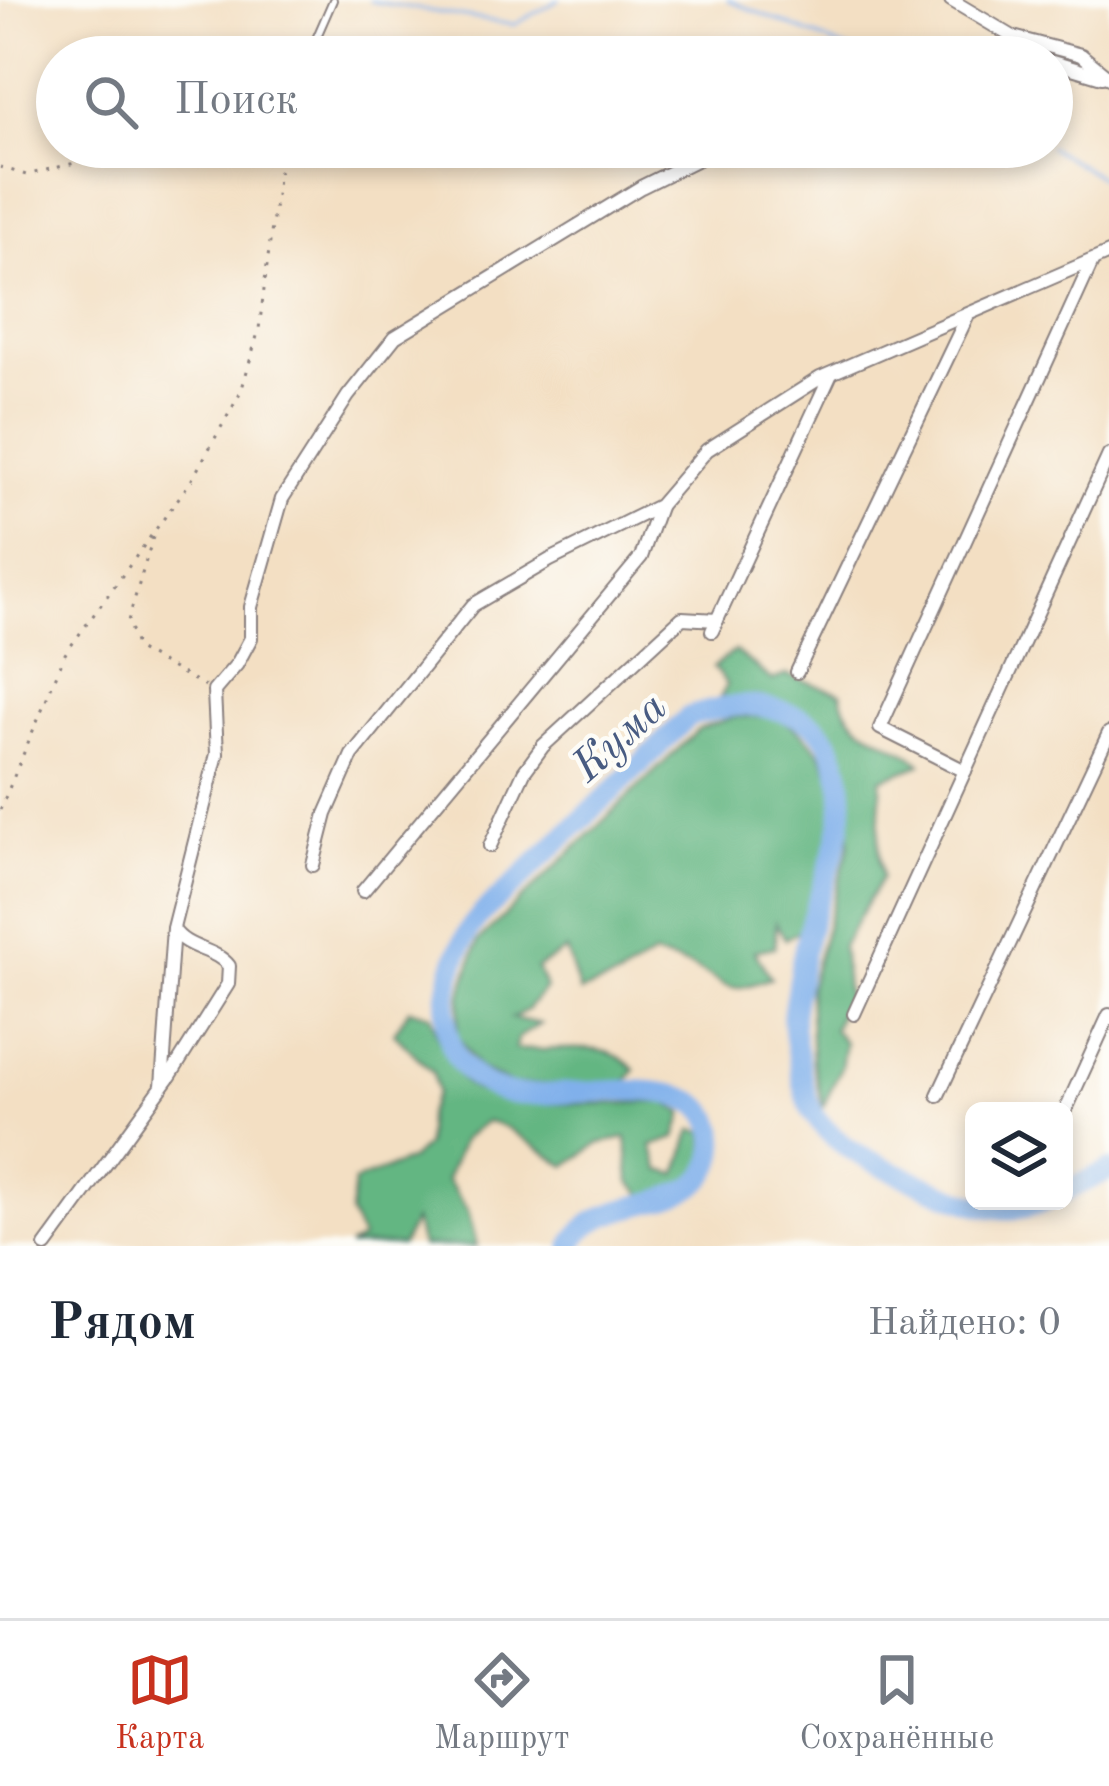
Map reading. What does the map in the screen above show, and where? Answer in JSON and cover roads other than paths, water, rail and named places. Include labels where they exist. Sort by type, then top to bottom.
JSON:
[{"type":"street","points":[[951,0],[1011,36]]},
{"type":"street","points":[[1073,53],[1109,78]]},
{"type":"street","points":[[1073,68],[1109,78]]},
{"type":"street","points":[[162,1086],[173,928],[217,754],[214,691],[251,638],[251,607],[282,499],[348,396],[395,337],[681,168]]},
{"type":"street","points":[[363,891],[640,557],[659,506],[707,450],[831,374],[1109,253]]},
{"type":"street","points":[[965,771],[880,728],[1092,262]]},
{"type":"street","points":[[796,672],[967,317]]},
{"type":"street","points":[[490,845],[524,772],[567,721],[682,618],[714,626],[831,374]]},
{"type":"street","points":[[854,1014],[1109,455]]},
{"type":"street","points":[[313,865],[326,814],[352,755],[473,604],[659,506]]},
{"type":"street","points":[[938,1095],[1109,733]]},
{"type":"street","points":[[46,1246],[162,1086],[228,984],[229,966],[223,958],[178,937],[173,928]]},
{"type":"street","points":[[1069,1102],[1109,1015]]},
{"type":"lane","points":[[317,36],[333,0]]},
{"type":"waterway","points":[[370,1],[514,25],[559,0]]},
{"type":"waterway","points":[[728,0],[815,36]]},
{"type":"waterway","points":[[1073,161],[1109,182]]},
{"type":"waterway","name":"Кума","points":[[572,1246],[585,1228],[603,1217],[692,1187],[707,1173],[715,1151],[712,1122],[695,1103],[669,1094],[531,1095],[507,1093],[481,1082],[460,1063],[447,1028],[453,970],[467,934],[483,913],[688,717],[741,706],[779,710],[818,728],[832,748],[842,788],[840,830],[806,943],[793,1013],[799,1063],[812,1111],[832,1136],[858,1154],[965,1200]]},
{"type":"waterway","name":"Кума","points":[[1073,1188],[1109,1170]]}]
